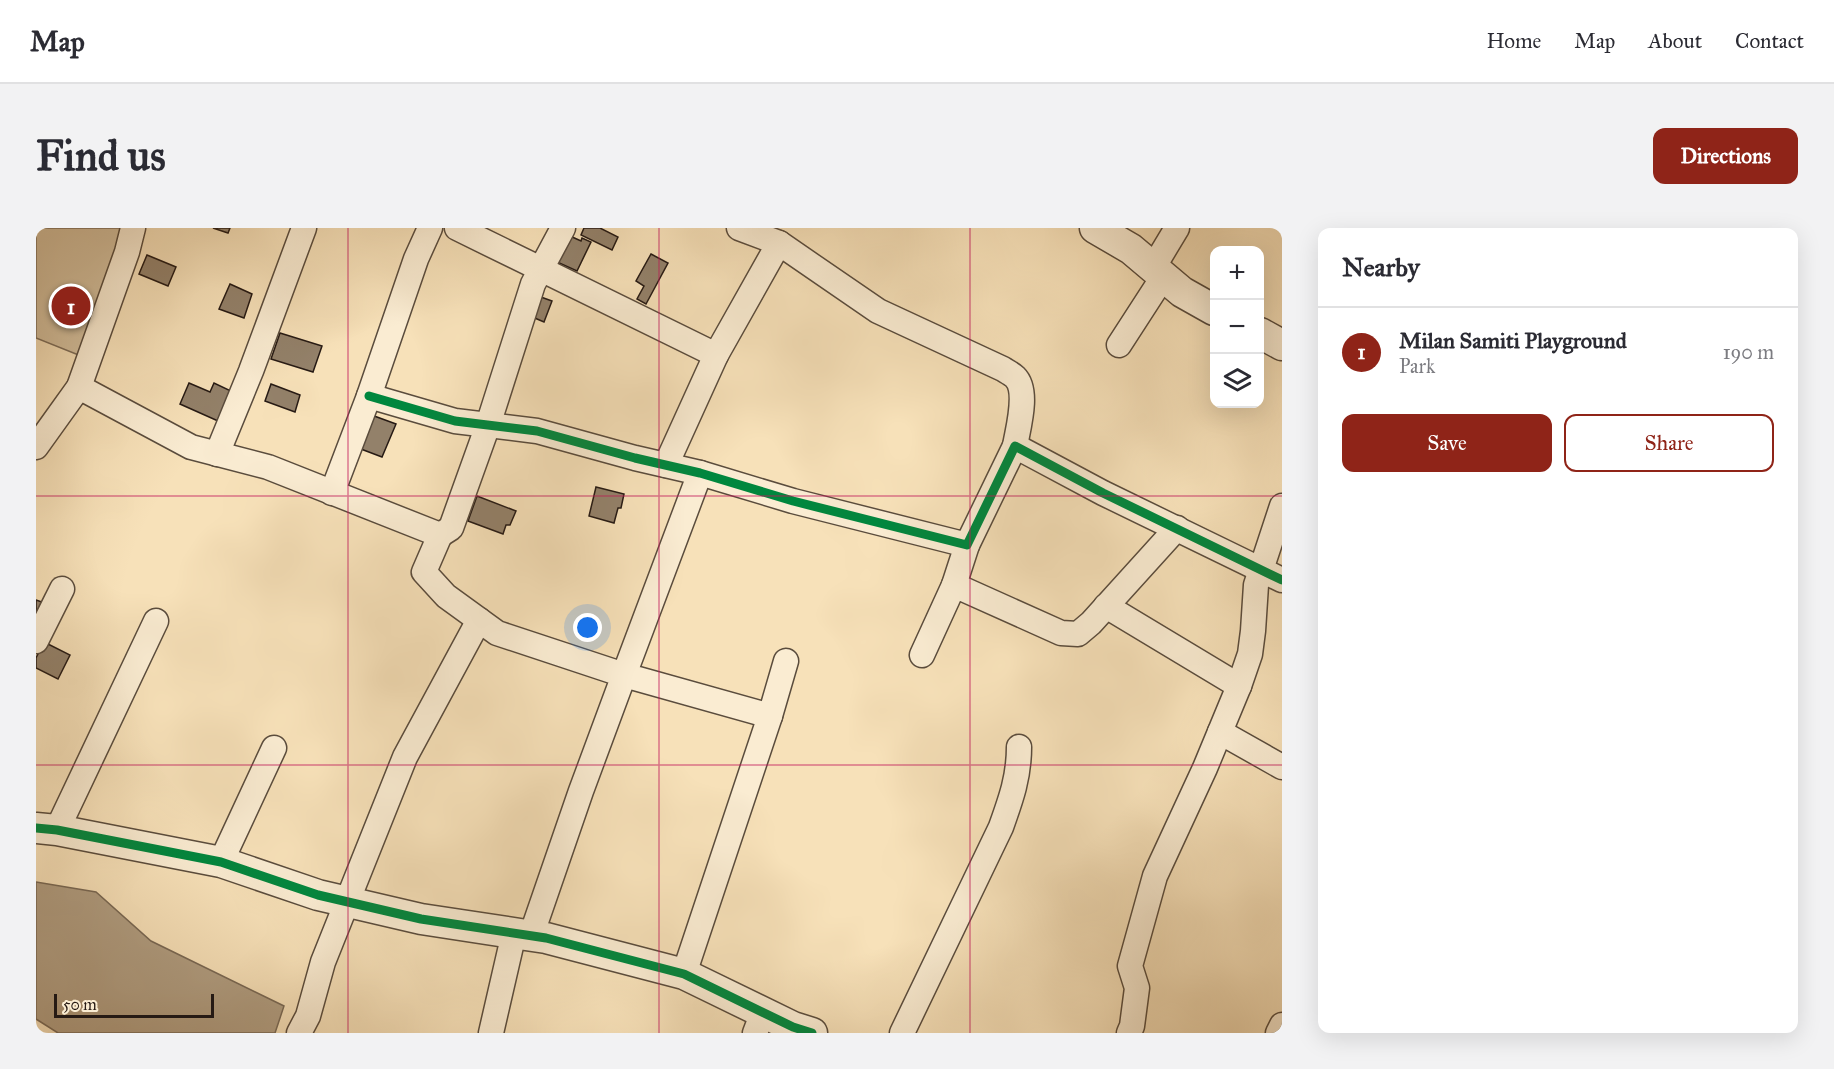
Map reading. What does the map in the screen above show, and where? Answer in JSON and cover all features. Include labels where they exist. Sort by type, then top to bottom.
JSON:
[{"type":"street","points":[[36,447],[80,387],[127,252],[133,228]]},
{"type":"street","points":[[217,454],[251,371],[304,228]]},
{"type":"street","points":[[332,492],[369,396],[416,259],[430,228]]},
{"type":"street","points":[[457,228],[716,355]]},
{"type":"street","points":[[563,228],[533,284],[488,425],[451,528],[440,535],[424,572],[446,596],[496,633],[624,675],[770,716]]},
{"type":"street","points":[[739,228],[779,243],[878,311],[1003,369],[1015,377],[1020,386],[1022,402],[1015,446],[967,545],[954,585],[921,655]]},
{"type":"street","points":[[1095,228],[1131,249],[1182,292],[1210,307]]},
{"type":"street","points":[[1119,345],[1158,272],[1177,228]]},
{"type":"street","points":[[666,465],[716,355],[779,243]]},
{"type":"street","points":[[1264,335],[1282,345]]},
{"type":"street","points":[[80,387],[191,447],[268,467],[440,535]]},
{"type":"street","points":[[369,396],[455,421],[537,431],[700,473],[793,501],[967,545]]},
{"type":"street","points":[[1015,446],[1103,493],[1272,574]]},
{"type":"street","points":[[491,1033],[523,934],[581,790],[700,473]]},
{"type":"street","points":[[1129,1033],[1137,988],[1130,966],[1155,876],[1205,768],[1250,654],[1256,585],[1272,574],[1282,506]]},
{"type":"street","points":[[954,585],[1061,633],[1078,634],[1177,528]]},
{"type":"street","points":[[36,640],[62,589]]},
{"type":"street","points":[[1106,606],[1239,686]]},
{"type":"street","points":[[299,1033],[308,1016],[323,962],[405,757],[479,620]]},
{"type":"street","points":[[156,621],[46,829],[221,862],[318,895],[420,919],[546,938],[684,974],[759,1023],[793,1027],[812,1033]]},
{"type":"street","points":[[684,974],[770,716],[786,661]]},
{"type":"street","points":[[1220,732],[1282,767]]},
{"type":"street","points":[[902,1033],[1000,827],[1013,793],[1019,767],[1019,747]]},
{"type":"street","points":[[221,862],[274,748]]},
{"type":"street","points":[[1278,1033],[1282,1025]]},
{"type":"shaded area","points":[[36,228],[134,228],[81,356],[36,338]]},
{"type":"shaded area","points":[[36,882],[96,892],[151,941],[284,1006],[275,1033],[58,1033],[36,1019]]},
{"type":"building","points":[[213,228],[230,228],[228,233]]},
{"type":"building","points":[[584,228],[600,228],[618,237],[612,250],[581,235]]},
{"type":"building","points":[[570,236],[591,242],[577,271],[557,262]]},
{"type":"building","points":[[651,254],[668,263],[646,304],[637,299],[644,286],[636,281]]},
{"type":"building","points":[[147,255],[176,267],[168,286],[139,274]]},
{"type":"building","points":[[230,284],[252,294],[244,318],[219,309]]},
{"type":"building","points":[[538,296],[552,301],[544,322],[530,316]]},
{"type":"building","points":[[280,333],[322,346],[313,372],[271,359]]},
{"type":"building","points":[[189,383],[210,392],[214,383],[231,391],[218,421],[180,404]]},
{"type":"building","points":[[271,384],[300,395],[295,412],[265,401]]},
{"type":"building","points":[[366,413],[396,424],[382,457],[353,446]]},
{"type":"building","points":[[596,487],[624,494],[614,523],[589,516]]},
{"type":"building","points":[[477,496],[516,511],[510,525],[506,525],[503,534],[468,521]]},
{"type":"building","points":[[36,600],[47,604],[36,623]]},
{"type":"building","points":[[44,642],[70,655],[58,679],[36,668],[36,658]]},
{"type":"cycle path","points":[[369,396],[455,421],[537,431],[700,473],[793,501],[967,545],[1015,446],[1103,493],[1282,580]]},
{"type":"cycle path","points":[[36,828],[57,830],[221,862],[318,895],[421,919],[546,938],[684,974],[793,1027],[812,1033]]},
{"type":"place","name":"Milan Samiti Playground","points":[[71,306]]}]
